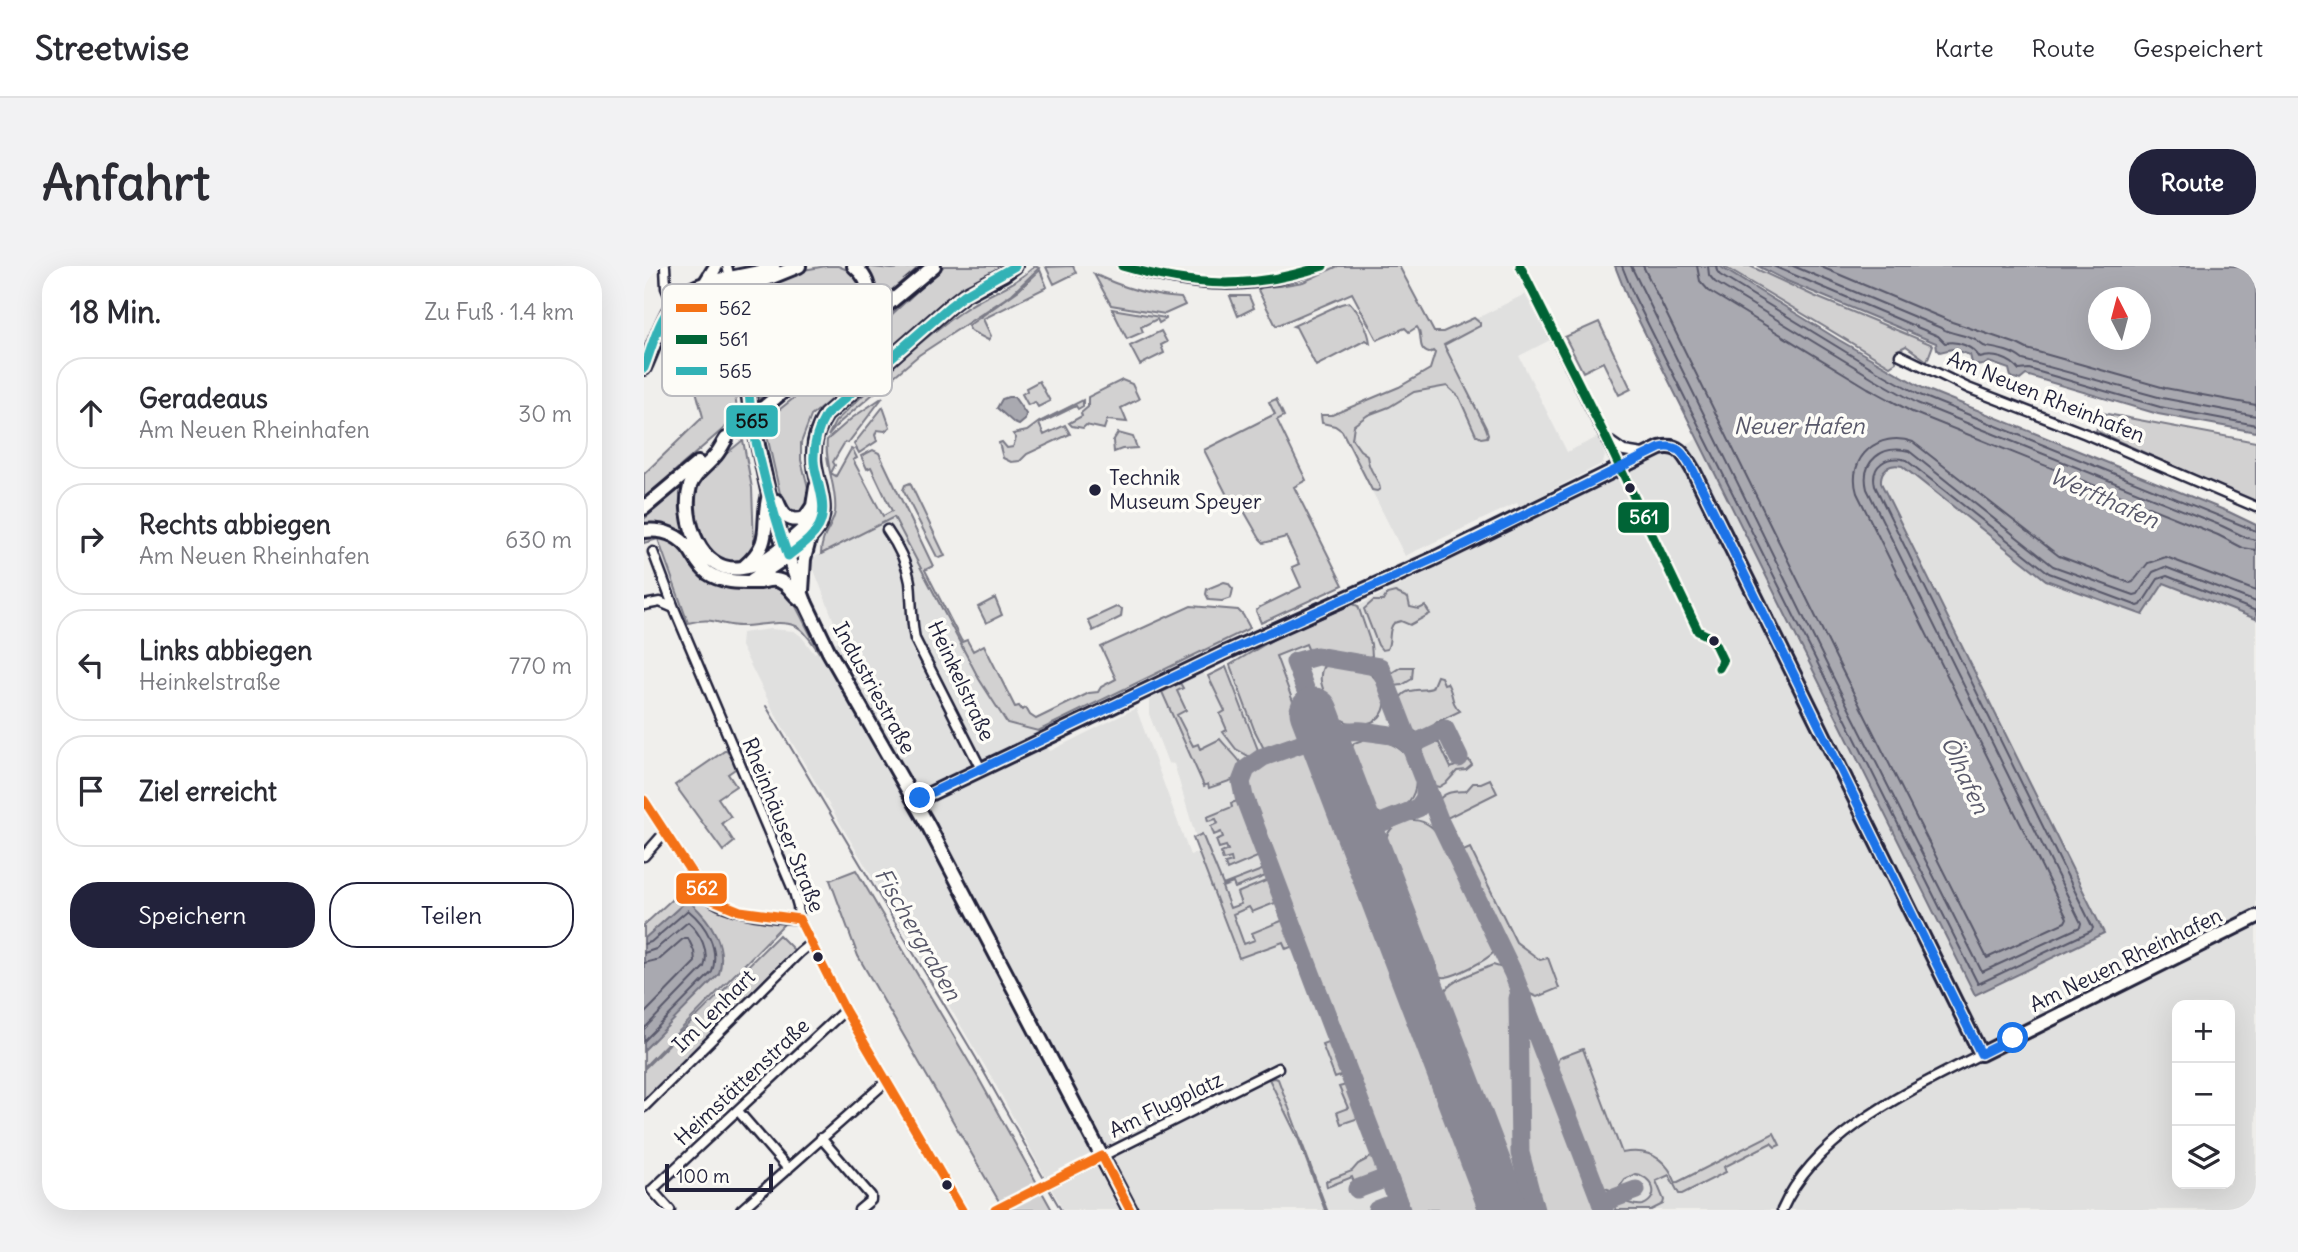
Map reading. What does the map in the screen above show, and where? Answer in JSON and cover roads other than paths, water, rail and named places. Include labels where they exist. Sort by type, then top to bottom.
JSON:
[{"type":"street","points":[[665,266],[666,284]]},
{"type":"street","points":[[706,282],[716,266]]},
{"type":"street","points":[[746,266],[778,267]]},
{"type":"street","points":[[729,277],[757,283],[799,266]]},
{"type":"street","points":[[854,266],[863,274],[867,284]]},
{"type":"street","points":[[892,301],[934,266]]},
{"type":"street","points":[[1122,266],[1189,283],[1230,286],[1279,280],[1323,266]]},
{"type":"street","points":[[1521,266],[1620,468]]},
{"type":"street","points":[[702,284],[778,267]]},
{"type":"street","points":[[892,357],[950,306],[1015,267]]},
{"type":"street","points":[[644,368],[662,322]]},
{"type":"street","name":"Am Neuen Rheinhafen","points":[[1900,355],[1968,388],[2157,463],[2256,507]]},
{"type":"street","name":"Industriestraße","points":[[748,396],[769,495],[804,598],[830,652],[915,801],[1130,1210]]},
{"type":"street","points":[[644,509],[778,396]]},
{"type":"street","points":[[644,531],[666,532],[677,537],[690,549],[700,565],[715,576],[730,581],[781,581],[798,599],[804,598],[804,559],[810,538],[822,520],[823,506],[813,460],[813,446],[818,427],[826,415],[848,396]]},
{"type":"street","points":[[730,436],[692,481],[688,508],[696,540],[706,555],[720,565],[742,568],[762,562],[810,538]]},
{"type":"street","points":[[1606,438],[1624,452],[1648,453]]},
{"type":"street","name":"Heinkelstraße","points":[[915,801],[1234,648],[1441,555],[1648,453],[1664,446],[1678,449],[1693,470],[1981,1054]]},
{"type":"street","points":[[766,478],[783,515],[796,520],[809,515],[818,479]]},
{"type":"street","points":[[742,568],[756,556],[764,542],[769,495]]},
{"type":"street","points":[[752,580],[786,551],[812,523],[823,506]]},
{"type":"street","name":"Heinkelstraße","points":[[887,530],[907,569],[915,639],[981,769]]},
{"type":"street","name":"Rheinhäuser Straße","points":[[653,552],[794,892],[799,906],[799,919],[845,1010],[962,1210]]},
{"type":"street","points":[[644,605],[660,602],[674,608]]},
{"type":"street","points":[[644,800],[701,889],[719,906],[759,915],[799,919]]},
{"type":"street","points":[[644,856],[665,832]]},
{"type":"street","name":"Am Neuen Rheinhafen","points":[[1981,1054],[2255,918]]},
{"type":"street","name":"Im Lenhart","points":[[644,1107],[811,943]]},
{"type":"street","name":"Heimstättenstraße","points":[[670,1210],[652,1190],[845,1010]]},
{"type":"street","points":[[1782,1210],[1800,1178],[1815,1160],[1842,1136],[1880,1109],[1981,1054]]},
{"type":"street","name":"Am Flugplatz","points":[[995,1210],[1278,1068]]},
{"type":"street","points":[[741,1210],[887,1081]]},
{"type":"street","points":[[738,1111],[788,1168]]},
{"type":"street","points":[[821,1138],[869,1193],[871,1200],[859,1210]]},
{"type":"water","name":"Neuer Hafen","points":[[1615,266],[1719,266],[1923,388],[2256,525],[2256,619],[2164,583],[2143,615],[2046,580],[1902,466],[1890,466],[1882,474],[1881,483],[2104,933],[1975,995],[1628,299]]},
{"type":"water","points":[[1758,266],[2256,266],[2256,432],[2158,414],[2026,375],[2020,380],[2011,377],[2009,369],[1989,362],[1983,365],[1972,363],[1970,355],[1952,349],[1940,352],[1936,343],[1787,281]]},
{"type":"water","points":[[1014,397],[1026,414],[1025,420],[1019,425],[997,408],[1002,399]]},
{"type":"water","points":[[690,902],[716,935],[721,953],[719,974],[644,1050],[644,939],[683,904]]},
{"type":"waterway","name":"Fischergraben","points":[[766,706],[976,1058],[1043,1177]]},
{"type":"waterway","name":"Fischergraben","points":[[1050,1191],[1061,1210]]},
{"type":"place","name":"Technik Museum Speyer","points":[[1095,490]]},
{"type":"water label","name":"Werfthafen","points":[[2104,498]]},
{"type":"water label","name":"Ölhafen","points":[[1965,775]]}]
